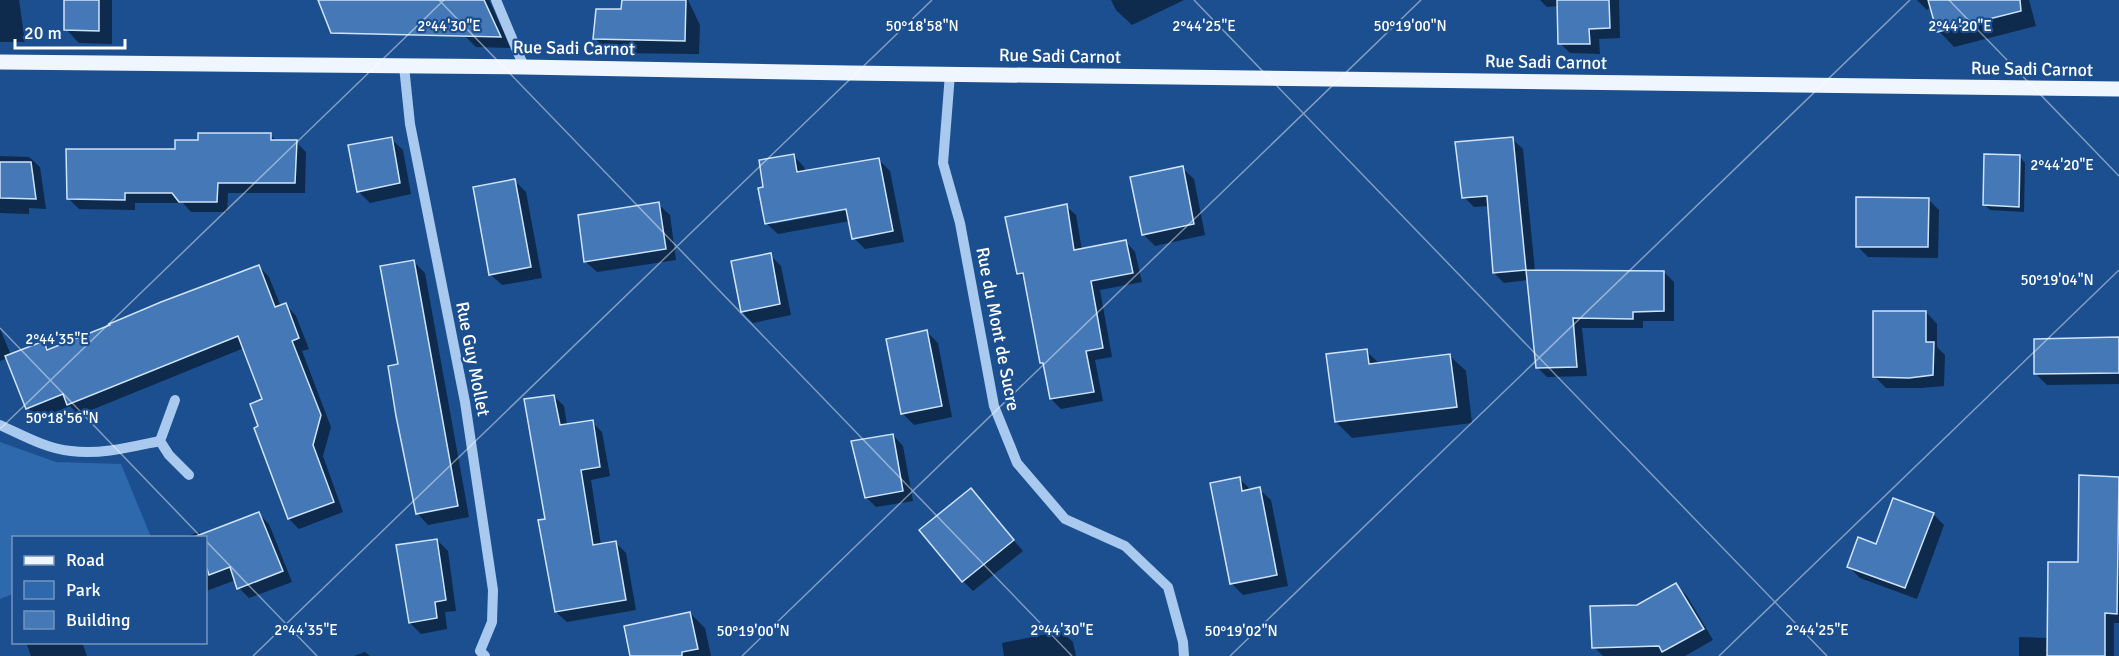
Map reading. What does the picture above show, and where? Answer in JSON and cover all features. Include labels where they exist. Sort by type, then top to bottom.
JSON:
[{"type":"main road","name":"Rue Sadi Carnot","points":[[0,62],[524,67],[2119,90]]},
{"type":"street","points":[[496,0],[524,67]]},
{"type":"street","name":"Rue Guy Mollet","points":[[404,66],[410,124],[465,402],[493,590],[492,622],[480,654]]},
{"type":"street","name":"Rue du Mont de Sucre","points":[[950,74],[944,163],[960,223],[993,406],[1017,463],[1065,519],[1125,546],[1168,587],[1184,642],[1184,656]]},
{"type":"street","points":[[160,441],[175,400]]},
{"type":"street","points":[[0,425],[36,441],[70,451],[117,450],[160,441]]},
{"type":"street","points":[[160,441],[189,475]]},
{"type":"green space","points":[[0,442],[56,462],[121,464],[151,536],[12,536],[12,594],[0,599]]},
{"type":"building","points":[[64,0],[99,0],[99,31],[64,30]]},
{"type":"building","points":[[318,0],[484,0],[501,37],[331,33]]},
{"type":"building","points":[[622,0],[686,0],[685,41],[593,39],[596,9],[621,9]]},
{"type":"building","points":[[1557,0],[1609,0],[1610,28],[1589,29],[1590,44],[1558,44]]},
{"type":"building","points":[[1928,0],[2020,0],[2021,11],[1937,32]]},
{"type":"building","points":[[198,133],[271,133],[271,140],[297,140],[295,183],[218,183],[217,202],[179,202],[172,193],[125,193],[125,200],[67,199],[66,149],[175,149],[175,140],[198,140]]},
{"type":"building","points":[[392,137],[400,183],[357,192],[348,145]]},
{"type":"building","points":[[1513,137],[1526,270],[1493,273],[1487,196],[1462,198],[1455,142]]},
{"type":"building","points":[[794,154],[797,172],[879,158],[893,231],[852,239],[846,209],[765,224],[758,188],[763,187],[759,160]]},
{"type":"building","points":[[1984,154],[2020,155],[2019,207],[1983,205]]},
{"type":"building","points":[[0,162],[31,162],[36,199],[0,198]]},
{"type":"building","points":[[1183,166],[1194,224],[1142,235],[1130,177]]},
{"type":"building","points":[[515,179],[531,267],[489,275],[473,187]]},
{"type":"building","points":[[1856,197],[1929,198],[1928,247],[1856,247]]},
{"type":"building","points":[[659,202],[666,249],[584,262],[578,215]]},
{"type":"building","points":[[1067,204],[1074,250],[1126,240],[1133,273],[1091,281],[1103,348],[1086,351],[1094,392],[1050,399],[1043,363],[1040,363],[1023,273],[1017,274],[1005,217]]},
{"type":"building","points":[[771,253],[780,304],[741,312],[731,261]]},
{"type":"building","points":[[414,260],[458,506],[416,514],[388,366],[398,364],[380,266]]},
{"type":"building","points":[[259,265],[275,307],[286,303],[299,338],[292,341],[321,415],[313,445],[334,502],[288,519],[254,428],[258,426],[250,404],[262,399],[238,336],[67,405],[63,394],[26,409],[5,356],[44,341],[47,350],[161,302]]},
{"type":"building","points":[[1526,270],[1664,271],[1664,311],[1633,312],[1633,319],[1573,318],[1577,367],[1536,368]]},
{"type":"building","points":[[1873,311],[1926,311],[1926,342],[1934,342],[1933,375],[1909,378],[1873,377]]},
{"type":"building","points":[[927,330],[942,406],[901,414],[886,339]]},
{"type":"building","points":[[2119,337],[2119,373],[2034,374],[2034,339]]},
{"type":"building","points":[[1367,349],[1369,364],[1450,354],[1457,407],[1335,422],[1326,354]]},
{"type":"building","points":[[554,395],[560,425],[593,420],[600,467],[581,470],[593,545],[616,541],[626,600],[555,612],[538,520],[545,519],[524,399]]},
{"type":"building","points":[[893,434],[903,491],[865,498],[851,441]]},
{"type":"building","points":[[2079,475],[2119,477],[2117,614],[2105,613],[2105,656],[2047,656],[2048,562],[2078,562]]},
{"type":"building","points":[[1240,477],[1242,491],[1260,487],[1277,575],[1230,584],[1210,483]]},
{"type":"building","points":[[971,488],[1014,540],[962,582],[919,530]]},
{"type":"building","points":[[1893,498],[1934,513],[1905,588],[1847,567],[1858,537],[1876,544]]},
{"type":"building","points":[[259,512],[283,571],[237,589],[230,567],[209,575],[207,536],[197,536]]},
{"type":"building","points":[[437,539],[446,600],[435,602],[437,618],[409,623],[396,545]]},
{"type":"building","points":[[1676,583],[1704,629],[1662,652],[1659,646],[1592,648],[1590,606],[1637,605]]},
{"type":"building","points":[[690,612],[698,649],[682,652],[682,656],[630,656],[624,626]]}]
